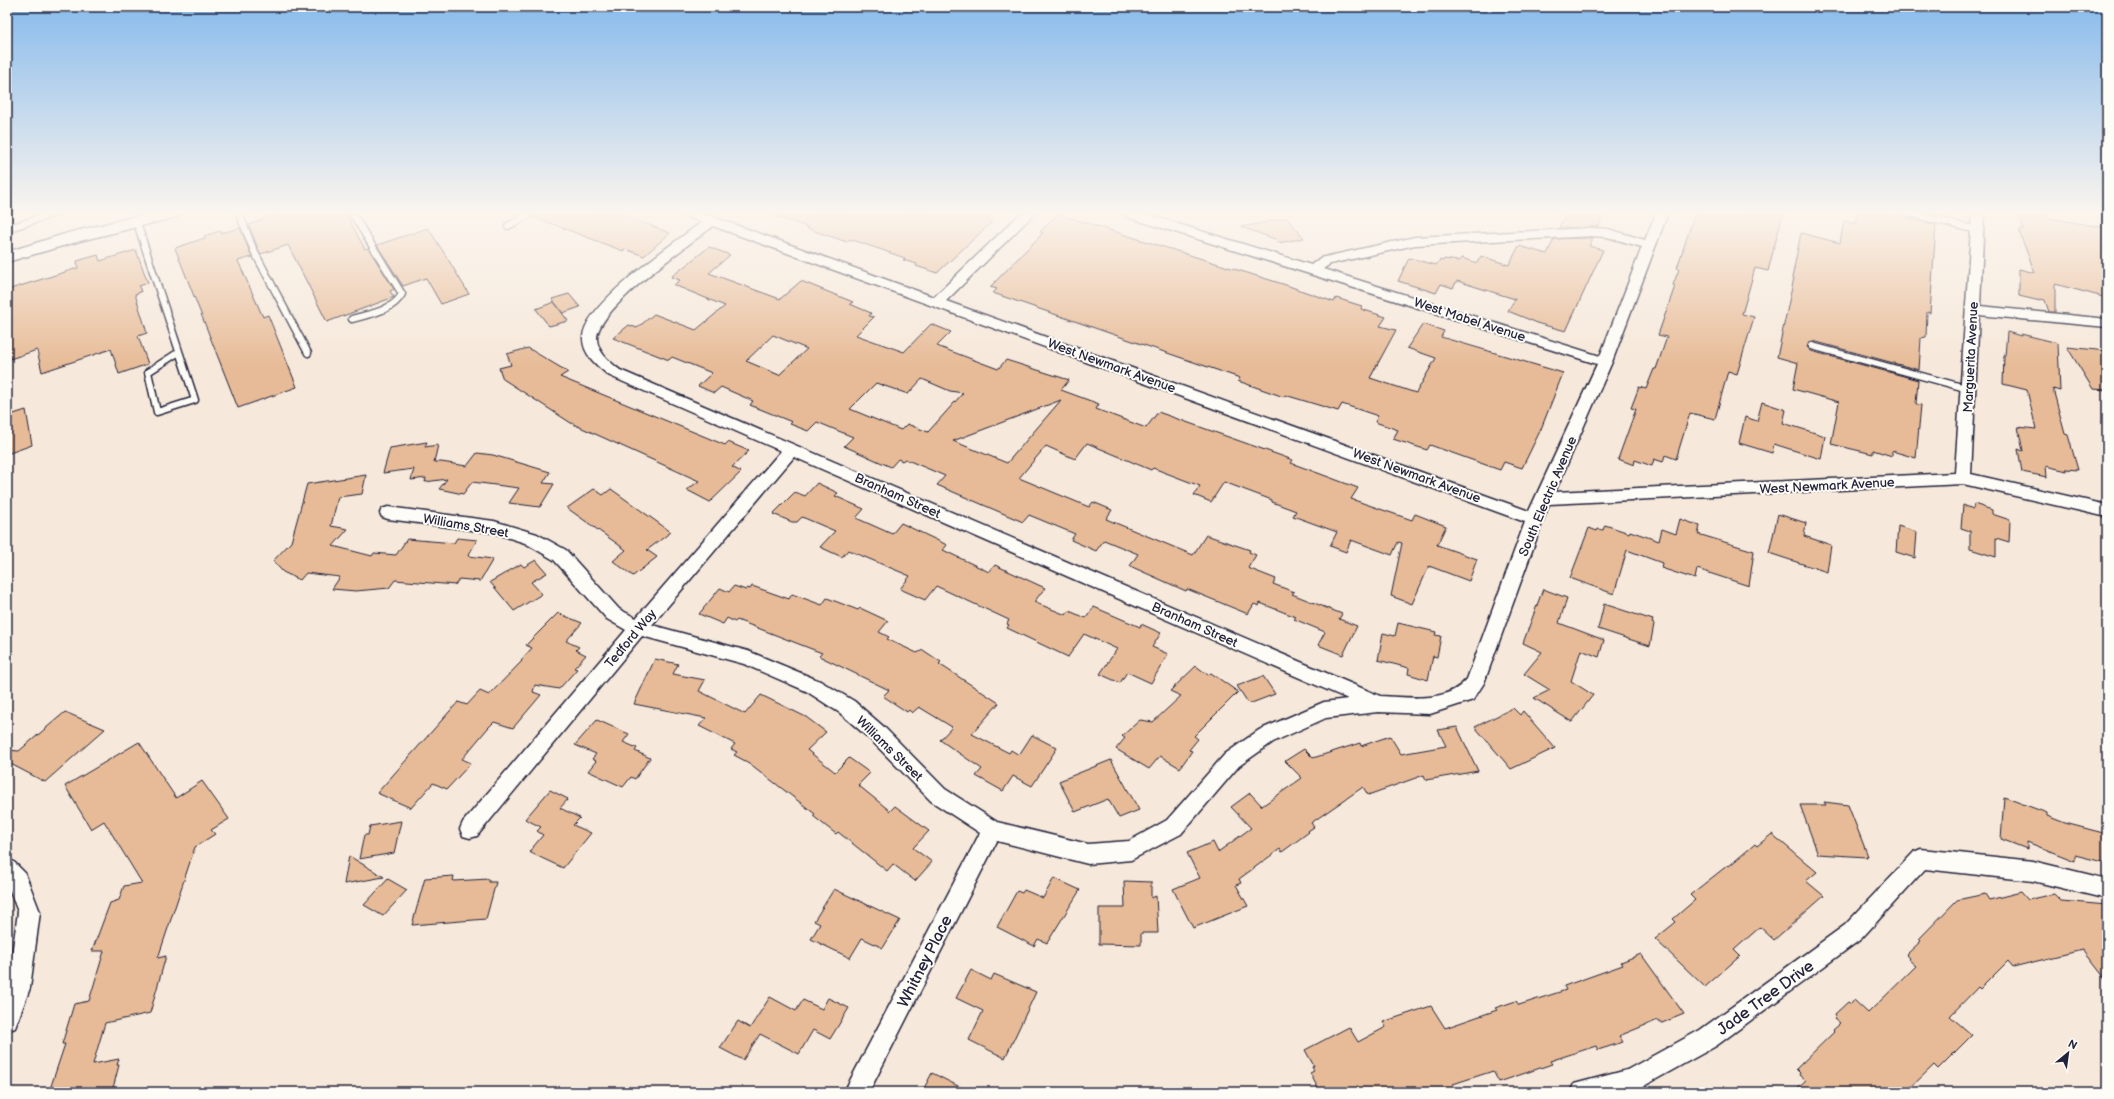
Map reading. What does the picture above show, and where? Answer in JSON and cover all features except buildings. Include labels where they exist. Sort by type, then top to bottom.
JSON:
[{"type":"street","name":"Branham Street","points":[[656,264],[624,290],[612,302],[600,316],[591,332],[591,343],[595,354],[615,373],[1378,704]]},
{"type":"street","name":"West Newmark Avenue","points":[[832,264],[1534,519]]},
{"type":"street","points":[[937,302],[976,264]]},
{"type":"street","name":"West Mabel Avenue","points":[[1295,264],[1605,362]]},
{"type":"street","points":[[1313,270],[1320,264]]},
{"type":"street","name":"South Electric Avenue","points":[[1378,704],[1430,706],[1466,694],[1475,683],[1534,519],[1605,362],[1643,264]]},
{"type":"street","name":"Marguerita Avenue","points":[[1963,478],[1975,264]]},
{"type":"street","points":[[1972,310],[2107,323]]},
{"type":"street","name":"Tedford Way","points":[[470,829],[638,628],[792,449]]},
{"type":"street","name":"West Newmark Avenue","points":[[1544,498],[1963,478],[2107,511]]},
{"type":"street","name":"Williams Street","points":[[388,513],[494,527],[531,538],[560,555],[612,614],[638,628],[748,658],[813,686],[847,707],[878,733],[938,795],[992,830],[1088,854],[1131,850],[1174,827],[1232,760],[1266,736],[1324,710],[1378,704]]},
{"type":"street","name":"Whitney Place","points":[[856,1092],[992,830]]},
{"type":"street","name":"Jade Tree Drive","points":[[1582,1092],[1632,1081],[1708,1038],[1853,932],[1921,859],[2033,871],[2107,889]]},
{"type":"street","points":[[7,869],[18,880],[29,912],[19,988],[7,1020]]},
{"type":"lane","points":[[150,264],[179,352],[195,400],[157,412],[148,372],[179,352]]},
{"type":"lane","points":[[261,264],[308,353]]},
{"type":"lane","points":[[352,319],[391,306],[398,301],[402,294],[384,264]]},
{"type":"lane","points":[[1812,346],[1969,389]]}]
